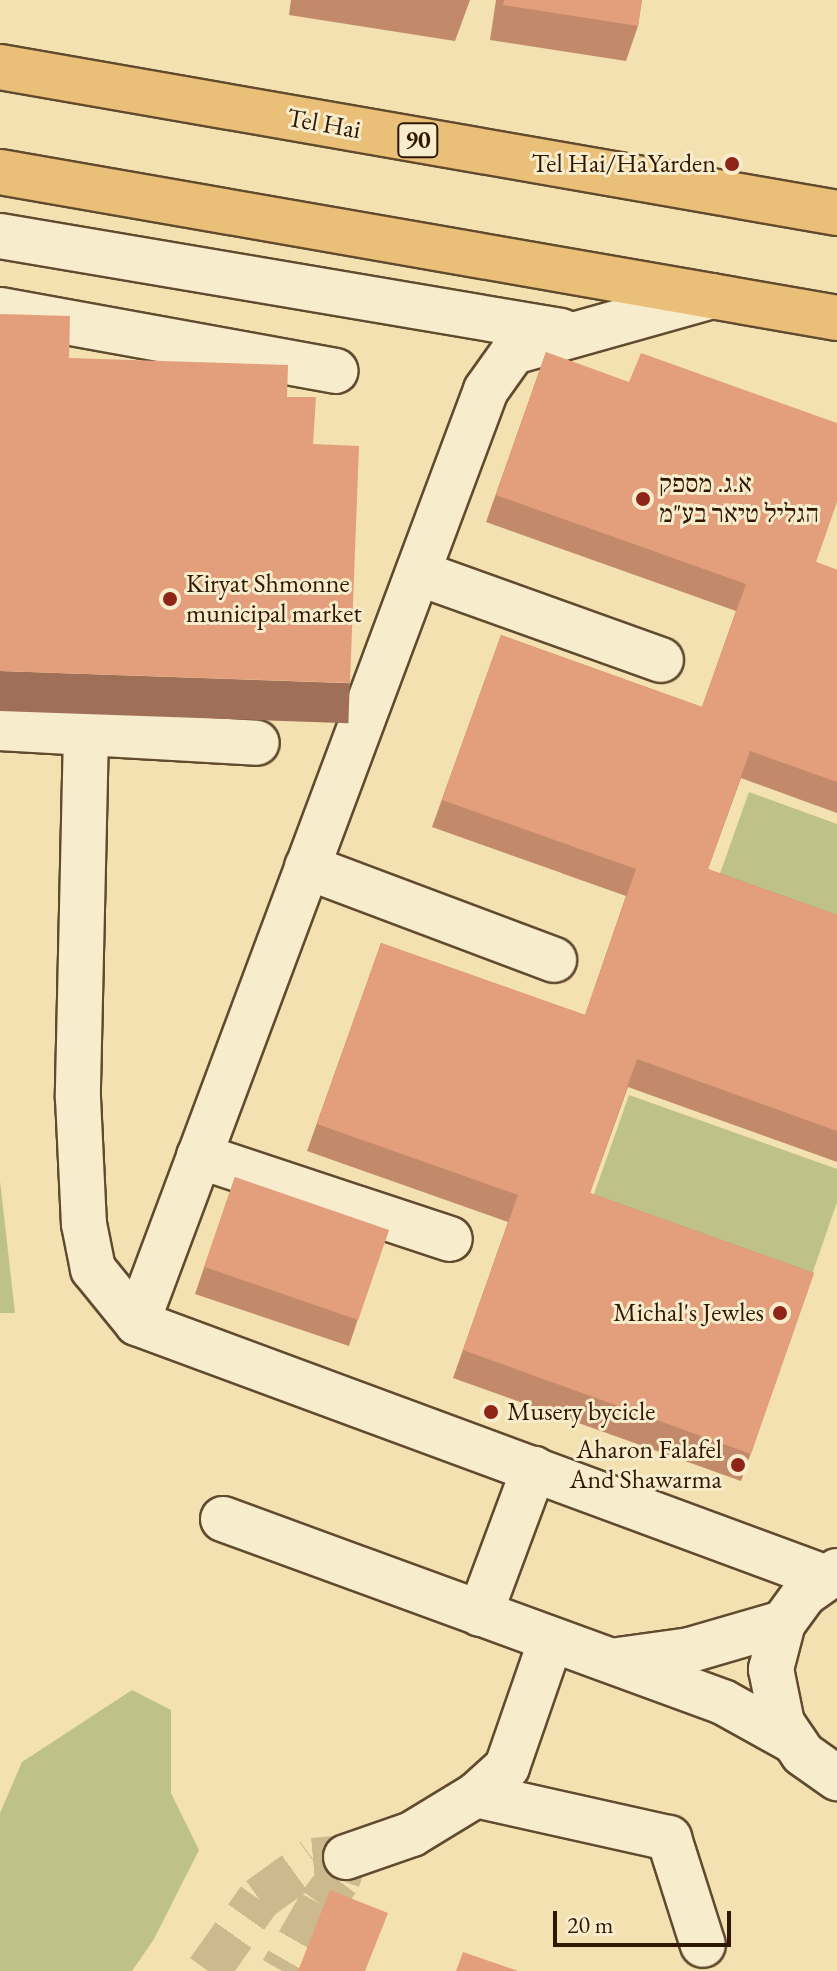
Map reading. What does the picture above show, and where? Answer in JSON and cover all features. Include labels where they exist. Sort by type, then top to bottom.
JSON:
[{"type":"highway","name":"Tel Hai","points":[[0,67],[837,213]]},
{"type":"highway","points":[[0,172],[837,318]]},
{"type":"street","points":[[0,236],[468,318],[579,334]]},
{"type":"street","points":[[137,1323],[486,390],[513,352],[712,296]]},
{"type":"street","points":[[0,310],[336,371]]},
{"type":"street","points":[[418,573],[661,660]]},
{"type":"street","points":[[0,728],[257,743]]},
{"type":"street","points":[[86,733],[78,1098],[84,1224],[93,1269],[137,1323],[534,1469],[833,1571]]},
{"type":"street","points":[[307,867],[554,960]]},
{"type":"street","points":[[199,1156],[450,1239]]},
{"type":"street","points":[[480,1614],[534,1469]]},
{"type":"street","points":[[223,1519],[723,1702],[795,1742]]},
{"type":"street","points":[[833,1571],[805,1593],[783,1623],[771,1669],[782,1723],[803,1754],[835,1781]]},
{"type":"street","points":[[609,1661],[690,1650],[783,1623]]},
{"type":"street","points":[[346,1857],[412,1834],[476,1795],[507,1767],[551,1640]]},
{"type":"street","points":[[476,1795],[669,1838],[703,1945]]},
{"type":"green space","points":[[749,792],[837,824],[837,938],[713,893]]},
{"type":"green space","points":[[629,1095],[837,1169],[837,1202],[807,1289],[588,1211]]},
{"type":"green space","points":[[0,1181],[15,1313],[0,1313]]},
{"type":"green space","points":[[132,1690],[171,1710],[171,1793],[199,1850],[154,1939],[132,1971],[0,1971],[0,1813],[22,1762]]},
{"type":"building","points":[[504,0],[642,0],[638,26],[503,5]]},
{"type":"building","name":"Kiryat Shmonne municipal market","points":[[0,314],[70,316],[69,358],[288,365],[287,397],[316,397],[313,444],[359,446],[350,683],[0,671]]},
{"type":"building","points":[[546,352],[629,382],[641,353],[837,423],[837,502],[816,562],[837,570],[837,782],[750,751],[708,869],[837,915],[837,1131],[637,1059],[590,1193],[814,1273],[751,1454],[463,1350],[518,1195],[317,1124],[381,943],[585,1015],[636,869],[442,800],[501,635],[702,707],[746,584],[496,495]]},
{"type":"building","points":[[235,1177],[389,1230],[358,1320],[204,1267]]},
{"type":"building","points":[[330,1890],[388,1913],[365,1971],[298,1971]]},
{"type":"building","points":[[463,1952],[518,1971],[456,1971]]},
{"type":"tunnel","points":[[208,1971],[259,1899],[313,1860],[346,1857],[338,1880],[320,1904],[282,1971]]},
{"type":"place","name":"Tel Hai/HaYarden","points":[[732,164]]},
{"type":"place","name":"א.ג. מספק הגליל טיאר בע\"מ","points":[[643,499]]},
{"type":"place","name":"Kiryat Shmonne municipal market","points":[[170,599]]},
{"type":"place","name":"Michal's Jewles","points":[[780,1313]]},
{"type":"place","name":"Musery bycicle","points":[[491,1412]]},
{"type":"place","name":"Aharon Falafel And Shawarma","points":[[738,1465]]}]
